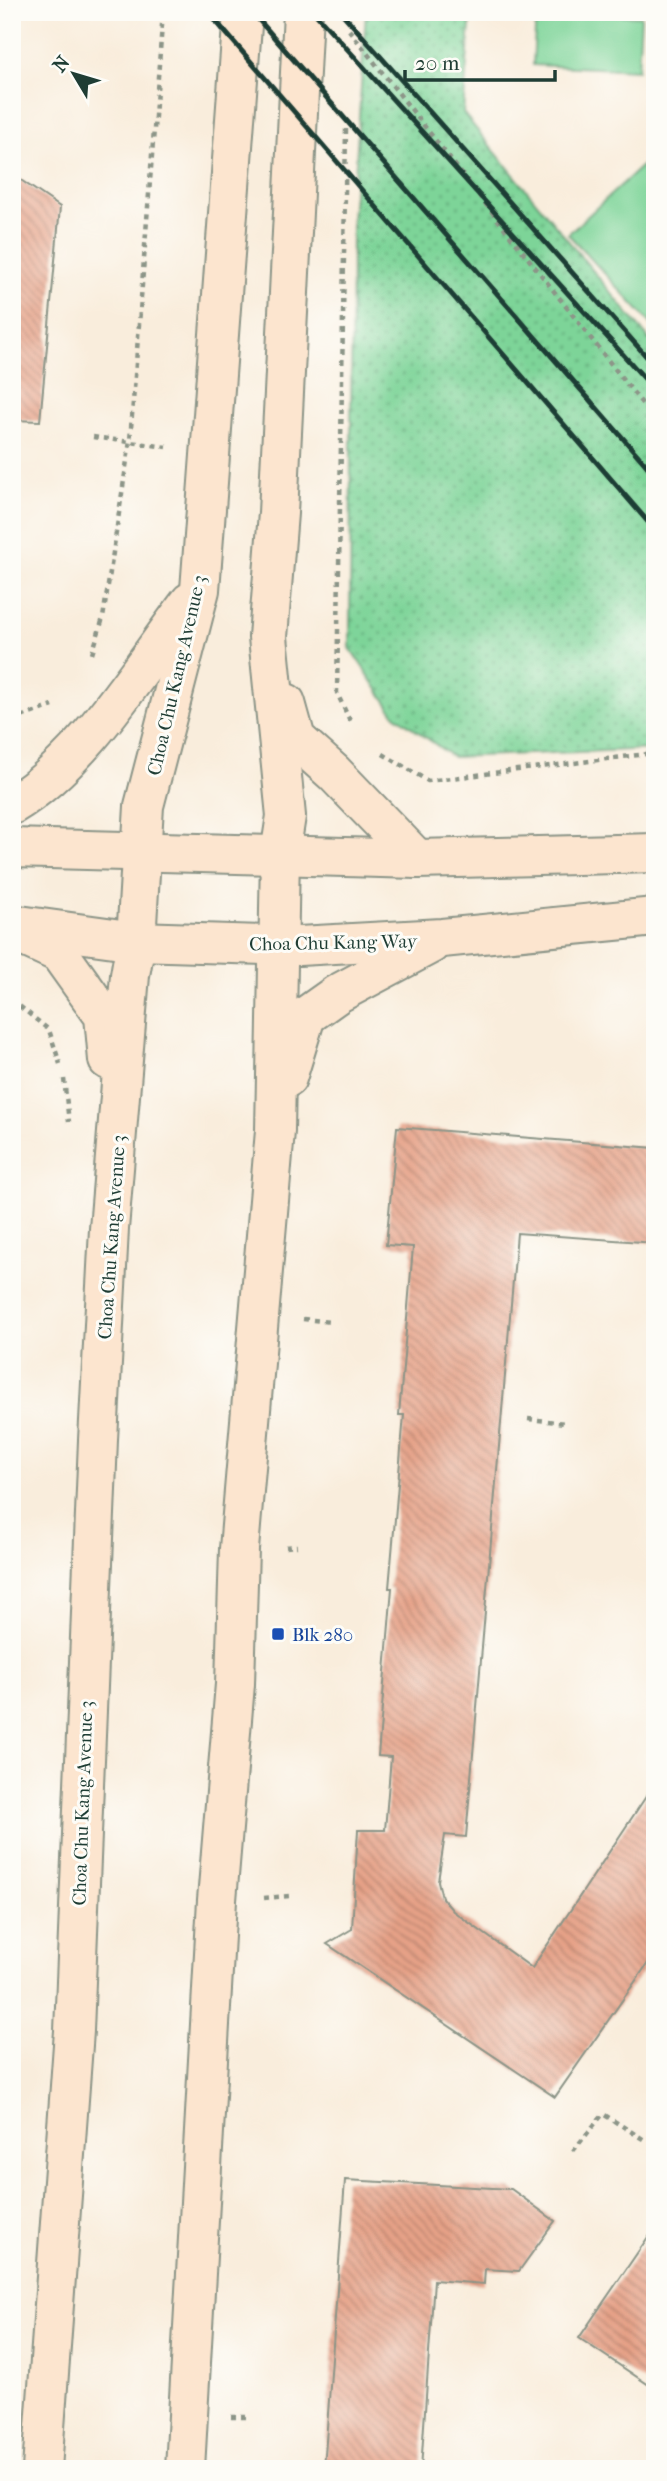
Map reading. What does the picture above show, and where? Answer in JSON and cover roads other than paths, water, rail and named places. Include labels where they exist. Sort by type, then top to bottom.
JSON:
[{"type":"street","name":"Choa Chu Kang Avenue 3","points":[[42,2469],[74,2031],[98,1440],[130,975],[136,941],[144,806],[200,590],[243,12]]},
{"type":"street","points":[[185,2469],[217,1900],[235,1684],[239,1549],[275,1131],[280,854],[286,816],[268,637],[278,513],[303,12]]},
{"type":"street","points":[[12,805],[34,792],[76,753],[200,590]]},
{"type":"street","points":[[268,637],[296,740],[334,773],[417,859]]},
{"type":"street","points":[[12,848],[141,849],[417,859],[655,852]]},
{"type":"street","name":"Choa Chu Kang Way","points":[[12,924],[136,941],[277,945],[442,938],[655,917]]},
{"type":"street","points":[[12,931],[59,953],[104,1016],[117,1142]]},
{"type":"street","points":[[275,1131],[289,1066],[306,1016],[337,994],[442,938]]},
{"type":"railway","points":[[208,12],[655,530]]},
{"type":"railway","points":[[252,12],[655,475]]},
{"type":"railway","points":[[314,12],[655,390]]},
{"type":"railway","points":[[341,12],[655,366]]},
{"type":"place","name":"Blk 280","points":[[278,1634]]}]
